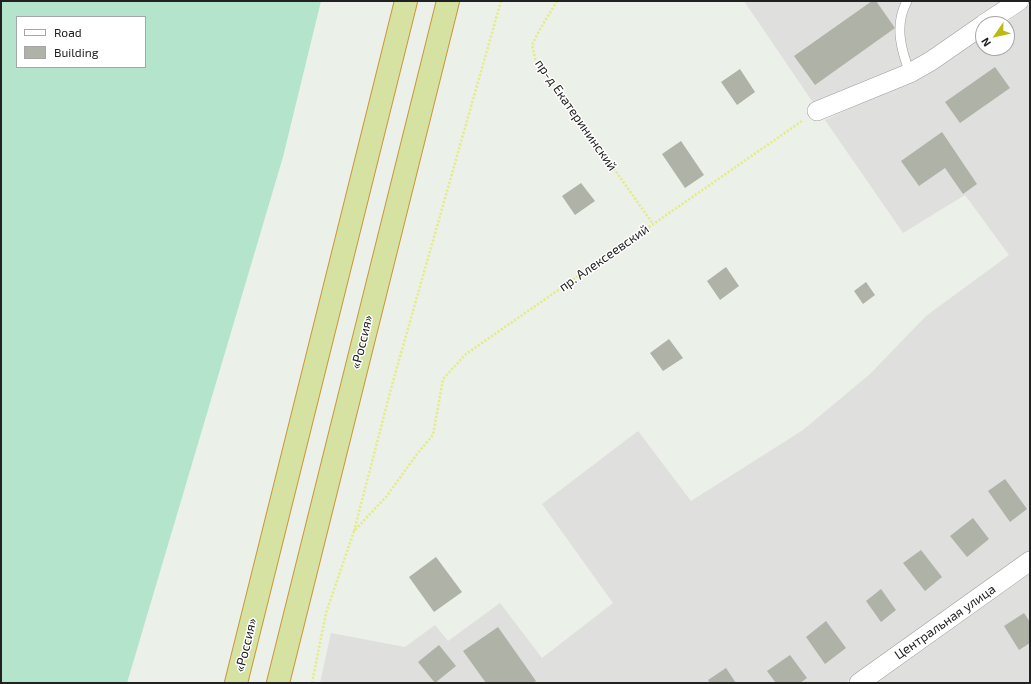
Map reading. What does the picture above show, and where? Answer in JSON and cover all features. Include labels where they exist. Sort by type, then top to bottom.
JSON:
[{"type":"highway","name":"«Россия»","points":[[236,683],[406,1]]},
{"type":"highway","name":"«Россия»","points":[[278,683],[448,1]]},
{"type":"street","points":[[996,16],[1019,1]]},
{"type":"street","points":[[817,111],[910,73],[931,61],[975,30]]},
{"type":"street","name":"Центральная улица","points":[[859,683],[1030,561]]},
{"type":"lane","points":[[907,1],[902,12],[900,33],[902,51],[910,73]]},
{"type":"path","points":[[312,683],[326,614],[354,531],[392,384],[501,1]]},
{"type":"path","name":"пр-д Екатерининский","points":[[557,1],[532,46],[536,62],[579,119],[653,224]]},
{"type":"path","name":"пр. Алексеевский","points":[[354,531],[386,498],[416,454],[433,435],[443,378],[466,354],[817,111]]},
{"type":"shaded area","points":[[744,1],[1004,1],[983,16],[975,16],[975,22],[927,57],[814,104]]},
{"type":"shaded area","points":[[1030,5],[1030,551],[845,683],[320,683],[331,633],[405,647],[435,625],[448,641],[500,603],[542,658],[613,603],[542,504],[638,431],[691,501],[803,430],[870,374],[926,316],[1009,255],[965,195],[903,233],[825,120],[904,84],[975,42],[975,56],[1015,56],[1015,16]]},
{"type":"shaded area","points":[[1030,571],[1030,683],[872,683]]},
{"type":"green space","points":[[1,1],[321,1],[283,157],[127,683],[1,683]]},
{"type":"building","points":[[872,1],[876,1],[895,28],[815,85],[794,56]]},
{"type":"building","points":[[995,67],[1010,88],[960,123],[945,102]]},
{"type":"building","points":[[740,69],[755,92],[737,105],[721,82]]},
{"type":"building","points":[[942,132],[977,184],[963,194],[945,168],[919,186],[901,161]]},
{"type":"building","points":[[681,141],[704,175],[685,188],[662,154]]},
{"type":"building","points":[[581,183],[595,201],[575,215],[562,196]]},
{"type":"building","points":[[726,267],[739,286],[720,300],[707,281]]},
{"type":"building","points":[[866,282],[875,295],[863,304],[854,291]]},
{"type":"building","points":[[669,339],[683,358],[663,371],[650,353]]},
{"type":"building","points":[[1005,479],[1027,509],[1010,522],[988,491]]},
{"type":"building","points":[[973,518],[989,539],[967,557],[950,536]]},
{"type":"building","points":[[921,550],[942,577],[925,591],[903,563]]},
{"type":"building","points":[[436,557],[462,592],[434,612],[409,577]]},
{"type":"building","points":[[881,589],[896,610],[881,622],[866,601]]},
{"type":"building","points":[[1024,613],[1030,622],[1030,643],[1019,650],[1004,626]]},
{"type":"building","points":[[826,621],[846,648],[825,664],[806,637]]},
{"type":"building","points":[[498,627],[536,681],[533,683],[486,683],[463,651]]},
{"type":"building","points":[[439,645],[456,666],[435,683],[418,662]]},
{"type":"building","points":[[790,655],[807,678],[800,683],[776,683],[767,671]]},
{"type":"building","points":[[726,668],[736,683],[710,683],[708,680]]}]
